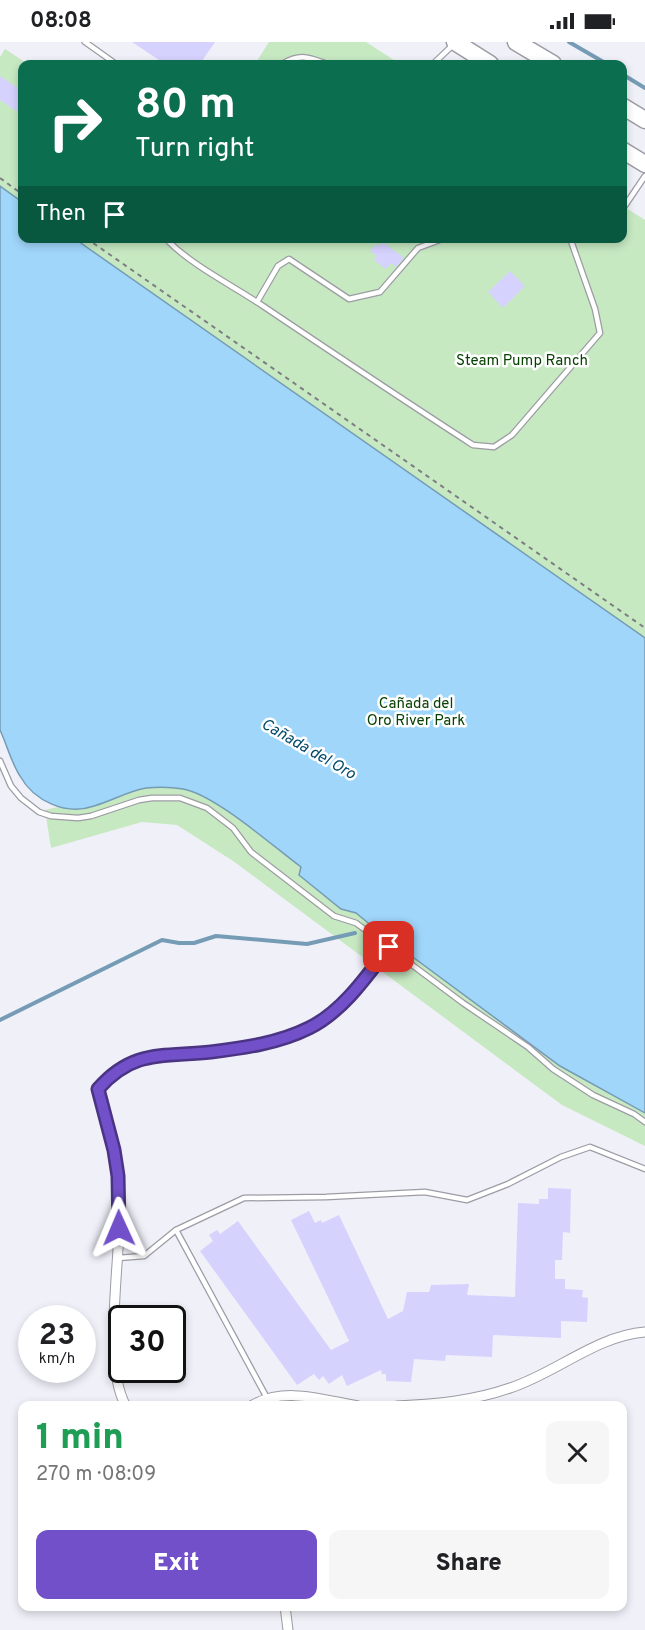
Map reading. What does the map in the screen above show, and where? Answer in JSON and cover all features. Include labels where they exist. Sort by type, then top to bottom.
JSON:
[{"type":"highway","points":[[456,42],[484,60]]},
{"type":"highway","points":[[516,42],[546,60]]},
{"type":"highway","points":[[627,109],[645,120]]},
{"type":"highway","points":[[627,153],[645,164]]},
{"type":"street","points":[[98,1089],[109,1128],[118,1176],[115,1373],[124,1401]]},
{"type":"street","points":[[459,1401],[511,1388],[614,1337],[645,1332]]},
{"type":"street","points":[[261,1401],[289,1394],[329,1401]]},
{"type":"street","points":[[286,1611],[288,1630]]},
{"type":"lane","points":[[85,42],[111,60]]},
{"type":"lane","points":[[437,60],[456,42]]},
{"type":"lane","points":[[289,60],[294,57],[308,57],[316,60]]},
{"type":"lane","points":[[627,203],[645,176]]},
{"type":"lane","points":[[170,243],[182,254],[473,445],[494,447],[512,435],[600,333],[595,309],[572,243]]},
{"type":"lane","points":[[257,302],[278,266],[289,259],[349,299],[380,291],[418,248],[431,243]]},
{"type":"lane","points":[[0,761],[11,786],[21,798],[39,812],[51,816],[66,818],[91,816],[152,798],[180,798],[207,808],[233,828],[251,852],[334,916],[356,923],[463,1003],[528,1047],[562,1075],[593,1095],[634,1114],[645,1122]]},
{"type":"lane","points":[[98,1089],[109,1076],[128,1064],[148,1056],[211,1052],[275,1041],[309,1028],[333,1012],[389,947]]},
{"type":"lane","points":[[118,1258],[144,1256],[176,1230],[244,1198],[425,1192],[467,1200],[508,1184],[561,1158],[590,1148],[645,1169]]},
{"type":"lane","points":[[176,1230],[267,1398]]},
{"type":"path","points":[[0,178],[18,191]]},
{"type":"path","points":[[93,243],[645,628]]},
{"type":"green space","points":[[269,42],[366,42],[394,60],[258,60]]},
{"type":"green space","name":"Cañada del Oro River Park","points":[[5,49],[22,60],[18,60],[18,243],[627,243],[627,209],[645,220],[645,1146],[562,1105],[233,861],[177,825],[142,822],[51,848],[45,810],[195,774],[0,729],[0,57]]},
{"type":"water","name":"Cañada del Oro River Park","points":[[0,186],[18,199],[18,243],[81,243],[645,638],[645,1113],[560,1066],[356,913],[341,909],[299,875],[301,867],[211,800],[183,789],[146,788],[83,809],[52,804],[42,799],[26,785],[14,765],[0,730]]},
{"type":"building","points":[[132,42],[215,42],[203,60],[159,60]]},
{"type":"building","points":[[0,76],[18,88],[18,112],[0,100]]},
{"type":"building","points":[[384,243],[404,258],[396,267],[391,263],[386,269],[374,260],[377,256],[370,251],[376,244],[379,246]]},
{"type":"building","points":[[510,271],[525,286],[503,308],[488,292]]},
{"type":"building","points":[[548,1188],[571,1189],[570,1233],[563,1232],[562,1260],[555,1260],[555,1279],[565,1279],[565,1289],[583,1290],[582,1297],[588,1298],[587,1322],[561,1321],[561,1338],[493,1335],[492,1357],[446,1355],[445,1361],[414,1359],[411,1382],[386,1381],[386,1374],[382,1374],[381,1370],[347,1386],[342,1375],[329,1384],[323,1376],[319,1380],[314,1374],[297,1385],[200,1251],[213,1241],[209,1235],[217,1230],[220,1234],[238,1221],[331,1350],[349,1341],[291,1220],[309,1211],[315,1223],[321,1220],[322,1223],[339,1215],[388,1319],[403,1311],[407,1292],[429,1292],[431,1285],[469,1284],[467,1295],[515,1297],[518,1203],[539,1204],[539,1199],[548,1199]]},
{"type":"waterway","points":[[569,42],[600,60]]},
{"type":"waterway","points":[[627,77],[645,88]]},
{"type":"waterway","points":[[0,1020],[162,940],[194,943],[216,936],[307,944],[355,933]]},
{"type":"route","points":[[119,1228],[118,1176],[114,1150],[98,1089],[109,1076],[128,1064],[148,1056],[211,1052],[275,1041],[309,1028],[333,1012],[389,947]]},
{"type":"park label","name":"Steam Pump Ranch","points":[[522,360]]},
{"type":"water label","name":"Cañada del Oro","points":[[309,748]]}]
